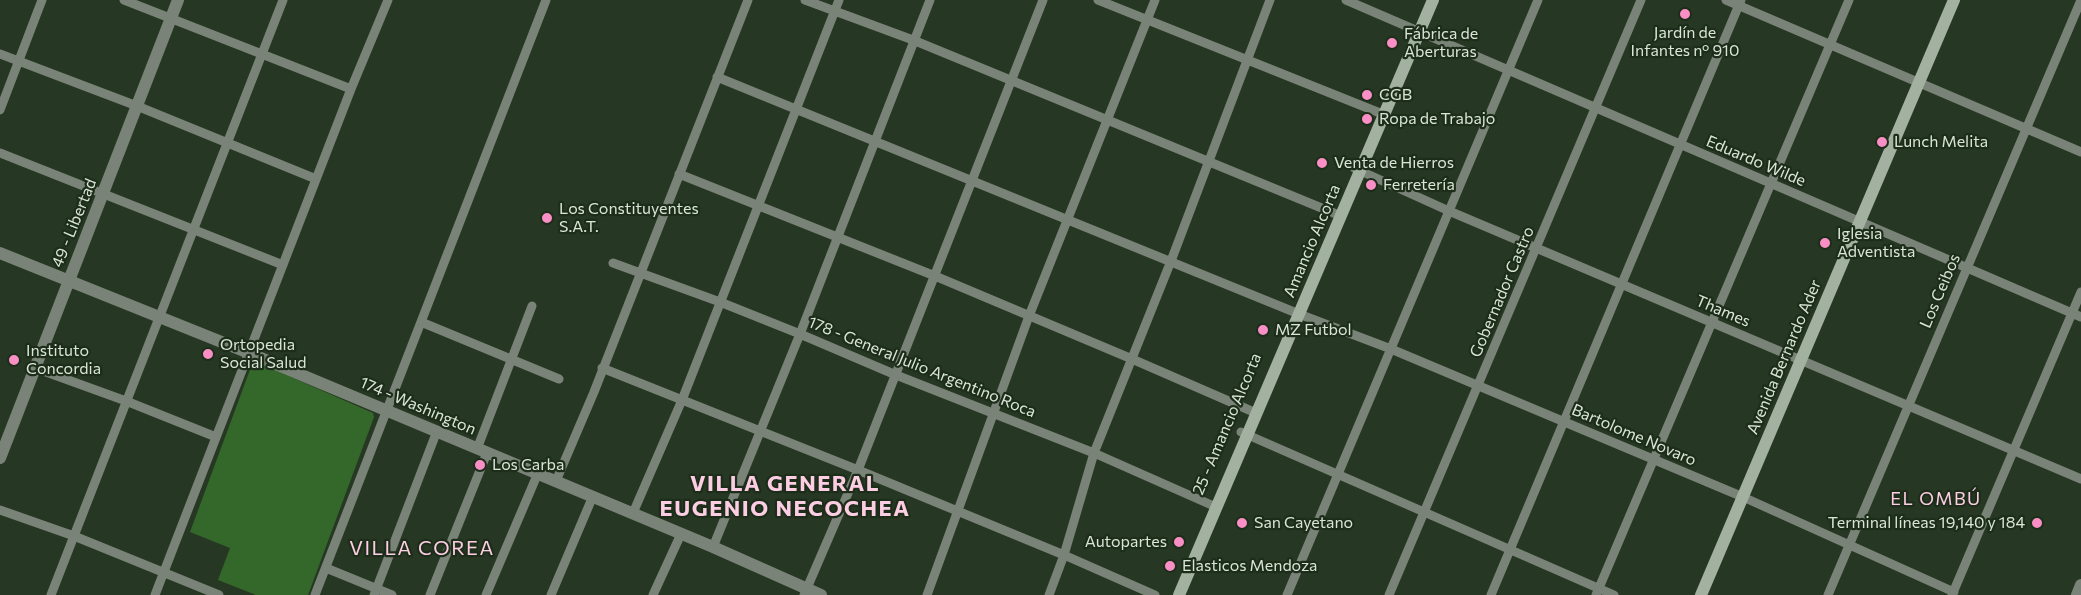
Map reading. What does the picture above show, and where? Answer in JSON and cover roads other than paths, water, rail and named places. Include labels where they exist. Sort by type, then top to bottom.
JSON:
[{"type":"main road","name":"25 - Amancio Alcorta","points":[[1253,412],[1382,114],[1416,31],[1425,0]]},
{"type":"main road","points":[[1416,31],[1433,0]]},
{"type":"main road","name":"Avenida Bernardo Ader","points":[[1701,595],[1954,0]]},
{"type":"main road","points":[[1179,595],[1213,505],[1253,412]]},
{"type":"main road","name":"25 - Amancio Alcorta","points":[[1172,595],[1213,505]]},
{"type":"street","points":[[0,110],[42,0]]},
{"type":"street","points":[[124,0],[351,89]]},
{"type":"street","name":"49 - Libertad","points":[[0,458],[178,0]]},
{"type":"street","points":[[51,595],[283,0]]},
{"type":"street","points":[[155,595],[351,89],[388,0]]},
{"type":"street","points":[[315,595],[546,0]]},
{"type":"street","points":[[556,481],[642,272],[748,0]]},
{"type":"street","points":[[805,0],[913,40],[1338,214]]},
{"type":"street","points":[[633,513],[682,400],[839,0]]},
{"type":"street","points":[[713,547],[800,334],[930,0]]},
{"type":"street","points":[[1098,0],[1382,114]]},
{"type":"street","points":[[927,595],[1029,316],[1155,0]]},
{"type":"street","points":[[1049,595],[1064,555],[1094,453],[1171,261],[1270,0]]},
{"type":"street","name":"Eduardo Wilde","points":[[1346,0],[2076,315]]},
{"type":"street","points":[[1287,595],[1538,0]]},
{"type":"street","name":"Gobernador Castro","points":[[1389,595],[1641,0]]},
{"type":"street","points":[[1725,0],[1740,3],[1831,45],[2081,152]]},
{"type":"street","points":[[1597,592],[1850,0]]},
{"type":"street","name":"Los Ceibos","points":[[1828,595],[2081,0]]},
{"type":"street","points":[[806,592],[896,375],[1041,1]]},
{"type":"street","points":[[1491,595],[1740,3]]},
{"type":"street","points":[[0,54],[137,106],[316,179]]},
{"type":"street","name":"Bartolome Novaro","points":[[717,76],[1391,349],[1743,497],[1953,593]]},
{"type":"street","points":[[0,153],[283,265]]},
{"type":"street","name":"Thames","points":[[1357,169],[1449,211],[2081,479]]},
{"type":"street","points":[[679,174],[935,276],[1132,358],[1253,412]]},
{"type":"street","name":"174 - Washington","points":[[0,253],[159,316],[538,473],[713,547],[806,592],[821,595]]},
{"type":"street","name":"178 - General Julio Argentino Roca","points":[[613,263],[642,272],[800,334],[896,375],[1094,453],[1213,505]]},
{"type":"street","points":[[1953,593],[2014,450],[2076,315],[2081,292]]},
{"type":"street","points":[[430,595],[532,306]]},
{"type":"street","points":[[421,322],[559,379]]},
{"type":"street","points":[[35,368],[216,437]]},
{"type":"street","points":[[602,369],[858,470],[1155,595]]},
{"type":"street","points":[[375,592],[437,431]]},
{"type":"street","points":[[1244,434],[1510,550],[1597,592],[1614,595]]},
{"type":"street","points":[[486,595],[538,473]]},
{"type":"street","points":[[551,595],[593,496]]},
{"type":"street","points":[[0,510],[74,536],[219,595]]},
{"type":"street","points":[[653,595],[681,534]]},
{"type":"street","points":[[326,568],[375,592],[392,595]]},
{"type":"street","points":[[2077,595],[2081,585]]},
{"type":"place","name":"Jardín de Infantes nº 910","points":[[1685,14]]},
{"type":"place","name":"Fábrica de Aberturas","points":[[1392,43]]},
{"type":"place","name":"CGB","points":[[1367,95]]},
{"type":"place","name":"Ropa de Trabajo","points":[[1367,119]]},
{"type":"place","name":"Lunch Melita","points":[[1882,142]]},
{"type":"place","name":"Venta de Hierros","points":[[1322,163]]},
{"type":"place","name":"Ferretería","points":[[1371,185]]},
{"type":"place","name":"Los Constituyentes S.A.T.","points":[[547,218]]},
{"type":"place","name":"Iglesia Adventista","points":[[1825,243]]},
{"type":"place","name":"MZ Futbol","points":[[1263,330]]},
{"type":"place","name":"Ortopedia Social Salud","points":[[208,354]]},
{"type":"place","name":"Instituto Concordia","points":[[14,360]]},
{"type":"place","name":"Los Carba","points":[[480,465]]},
{"type":"place","name":"San Cayetano","points":[[1242,523]]},
{"type":"place","name":"Terminal líneas 19,140 y 184","points":[[2037,523]]},
{"type":"place","name":"Autopartes","points":[[1179,542]]},
{"type":"place","name":"Elasticos Mendoza","points":[[1170,566]]},
{"type":"district","name":"VILLA GENERAL EUGENIO NECOCHEA","points":[[785,496]]},
{"type":"district","name":"EL OMBÚ","points":[[1936,499]]},
{"type":"district","name":"VILLA COREA","points":[[422,548]]}]
